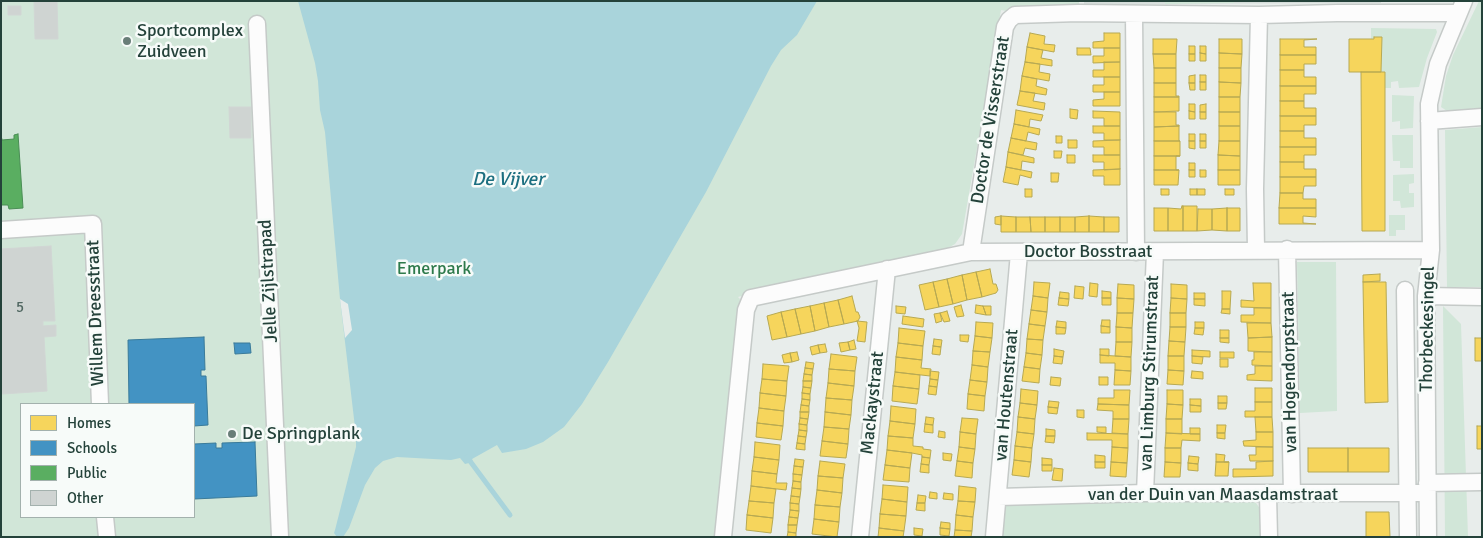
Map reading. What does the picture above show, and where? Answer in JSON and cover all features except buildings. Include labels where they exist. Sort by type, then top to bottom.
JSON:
[{"type":"street","name":"Doctor de Visserstraat","points":[[970,252],[1005,28],[1009,20],[1015,15],[1078,13],[1259,16],[1461,7]]},
{"type":"street","name":"Thorbeckesingel","points":[[1428,537],[1426,296],[1431,250],[1429,104],[1432,86],[1444,46],[1461,7]]},
{"type":"street","points":[[1134,14],[1136,252]]},
{"type":"street","points":[[1256,250],[1259,16]]},
{"type":"street","name":"Jelle Zijlstrapad","points":[[257,24],[280,537]]},
{"type":"street","points":[[1429,121],[1482,117]]},
{"type":"street","name":"Willem Dreesstraat","points":[[1,230],[93,224],[100,403]]},
{"type":"street","name":"van Hogendorpstraat","points":[[1287,250],[1292,494]]},
{"type":"street","name":"Doctor Bosstraat","points":[[723,537],[746,310],[751,298],[970,252],[1431,250]]},
{"type":"street","name":"van Limburg Stirumstraat","points":[[1145,493],[1155,252]]},
{"type":"street","name":"van Houtenstraat","points":[[994,537],[1019,253]]},
{"type":"street","name":"Mackaystraat","points":[[860,537],[887,269]]},
{"type":"street","name":"Thorbeckesingel","points":[[1406,290],[1408,537]]},
{"type":"street","points":[[1426,296],[1482,298]]},
{"type":"street","name":"van der Duin van Maasdamstraat","points":[[998,497],[1145,493],[1268,495],[1408,494],[1427,488],[1482,482]]},
{"type":"street","points":[[1268,495],[1269,537]]},
{"type":"street","points":[[105,518],[107,537]]},
{"type":"shaded area","points":[[1084,1],[1381,1],[1381,3],[1084,4]]},
{"type":"green space","name":"Emerpark","points":[[1,1],[1079,1],[1079,7],[1012,8],[1007,11],[1001,10],[962,234],[955,244],[946,249],[776,286],[738,297],[740,299],[715,537],[1,537]]},
{"type":"green space","points":[[1165,1],[1234,1],[1234,3],[1165,4]]},
{"type":"green space","points":[[1479,1],[1482,1],[1482,108],[1447,111],[1441,107],[1446,76],[1453,55]]},
{"type":"green space","points":[[1371,28],[1436,29],[1437,32],[1419,87],[1399,88],[1398,81],[1391,82],[1391,88],[1385,88],[1385,72],[1381,72],[1382,37],[1371,39]]},
{"type":"green space","points":[[1392,95],[1414,96],[1413,128],[1400,129],[1400,121],[1392,122]]},
{"type":"green space","points":[[1482,127],[1482,287],[1447,287],[1445,130]]},
{"type":"green space","points":[[1392,135],[1413,135],[1413,168],[1400,168],[1400,161],[1393,161]]},
{"type":"green space","points":[[1414,174],[1414,183],[1409,184],[1409,193],[1414,193],[1414,207],[1401,208],[1400,201],[1393,201],[1393,175]]},
{"type":"green space","points":[[1389,215],[1405,215],[1405,230],[1396,230],[1396,236],[1389,236]]},
{"type":"green space","points":[[1297,262],[1336,262],[1337,411],[1300,413]]},
{"type":"green space","points":[[1443,306],[1461,324],[1468,537],[1445,537]]},
{"type":"green space","points":[[1248,500],[1256,503],[1261,510],[1261,537],[998,537],[1002,506],[1008,502]]},
{"type":"water","name":"De Vijver","points":[[298,1],[817,1],[797,35],[781,50],[771,66],[706,192],[608,362],[582,404],[564,427],[543,442],[526,449],[502,453],[497,445],[472,459],[473,462],[465,464],[460,458],[451,460],[397,457],[383,461],[375,468],[365,485],[349,528],[343,537],[337,537],[334,533],[356,447],[356,436],[340,299],[325,132],[320,110],[315,63]]},
{"type":"pier","points":[[340,299],[348,304],[352,330],[345,338]]},
{"type":"waterway","points":[[467,457],[510,515]]},
{"type":"place","name":"Sportcomplex Zuidveen","points":[[127,41]]},
{"type":"place","name":"De Springplank","points":[[232,434]]}]
